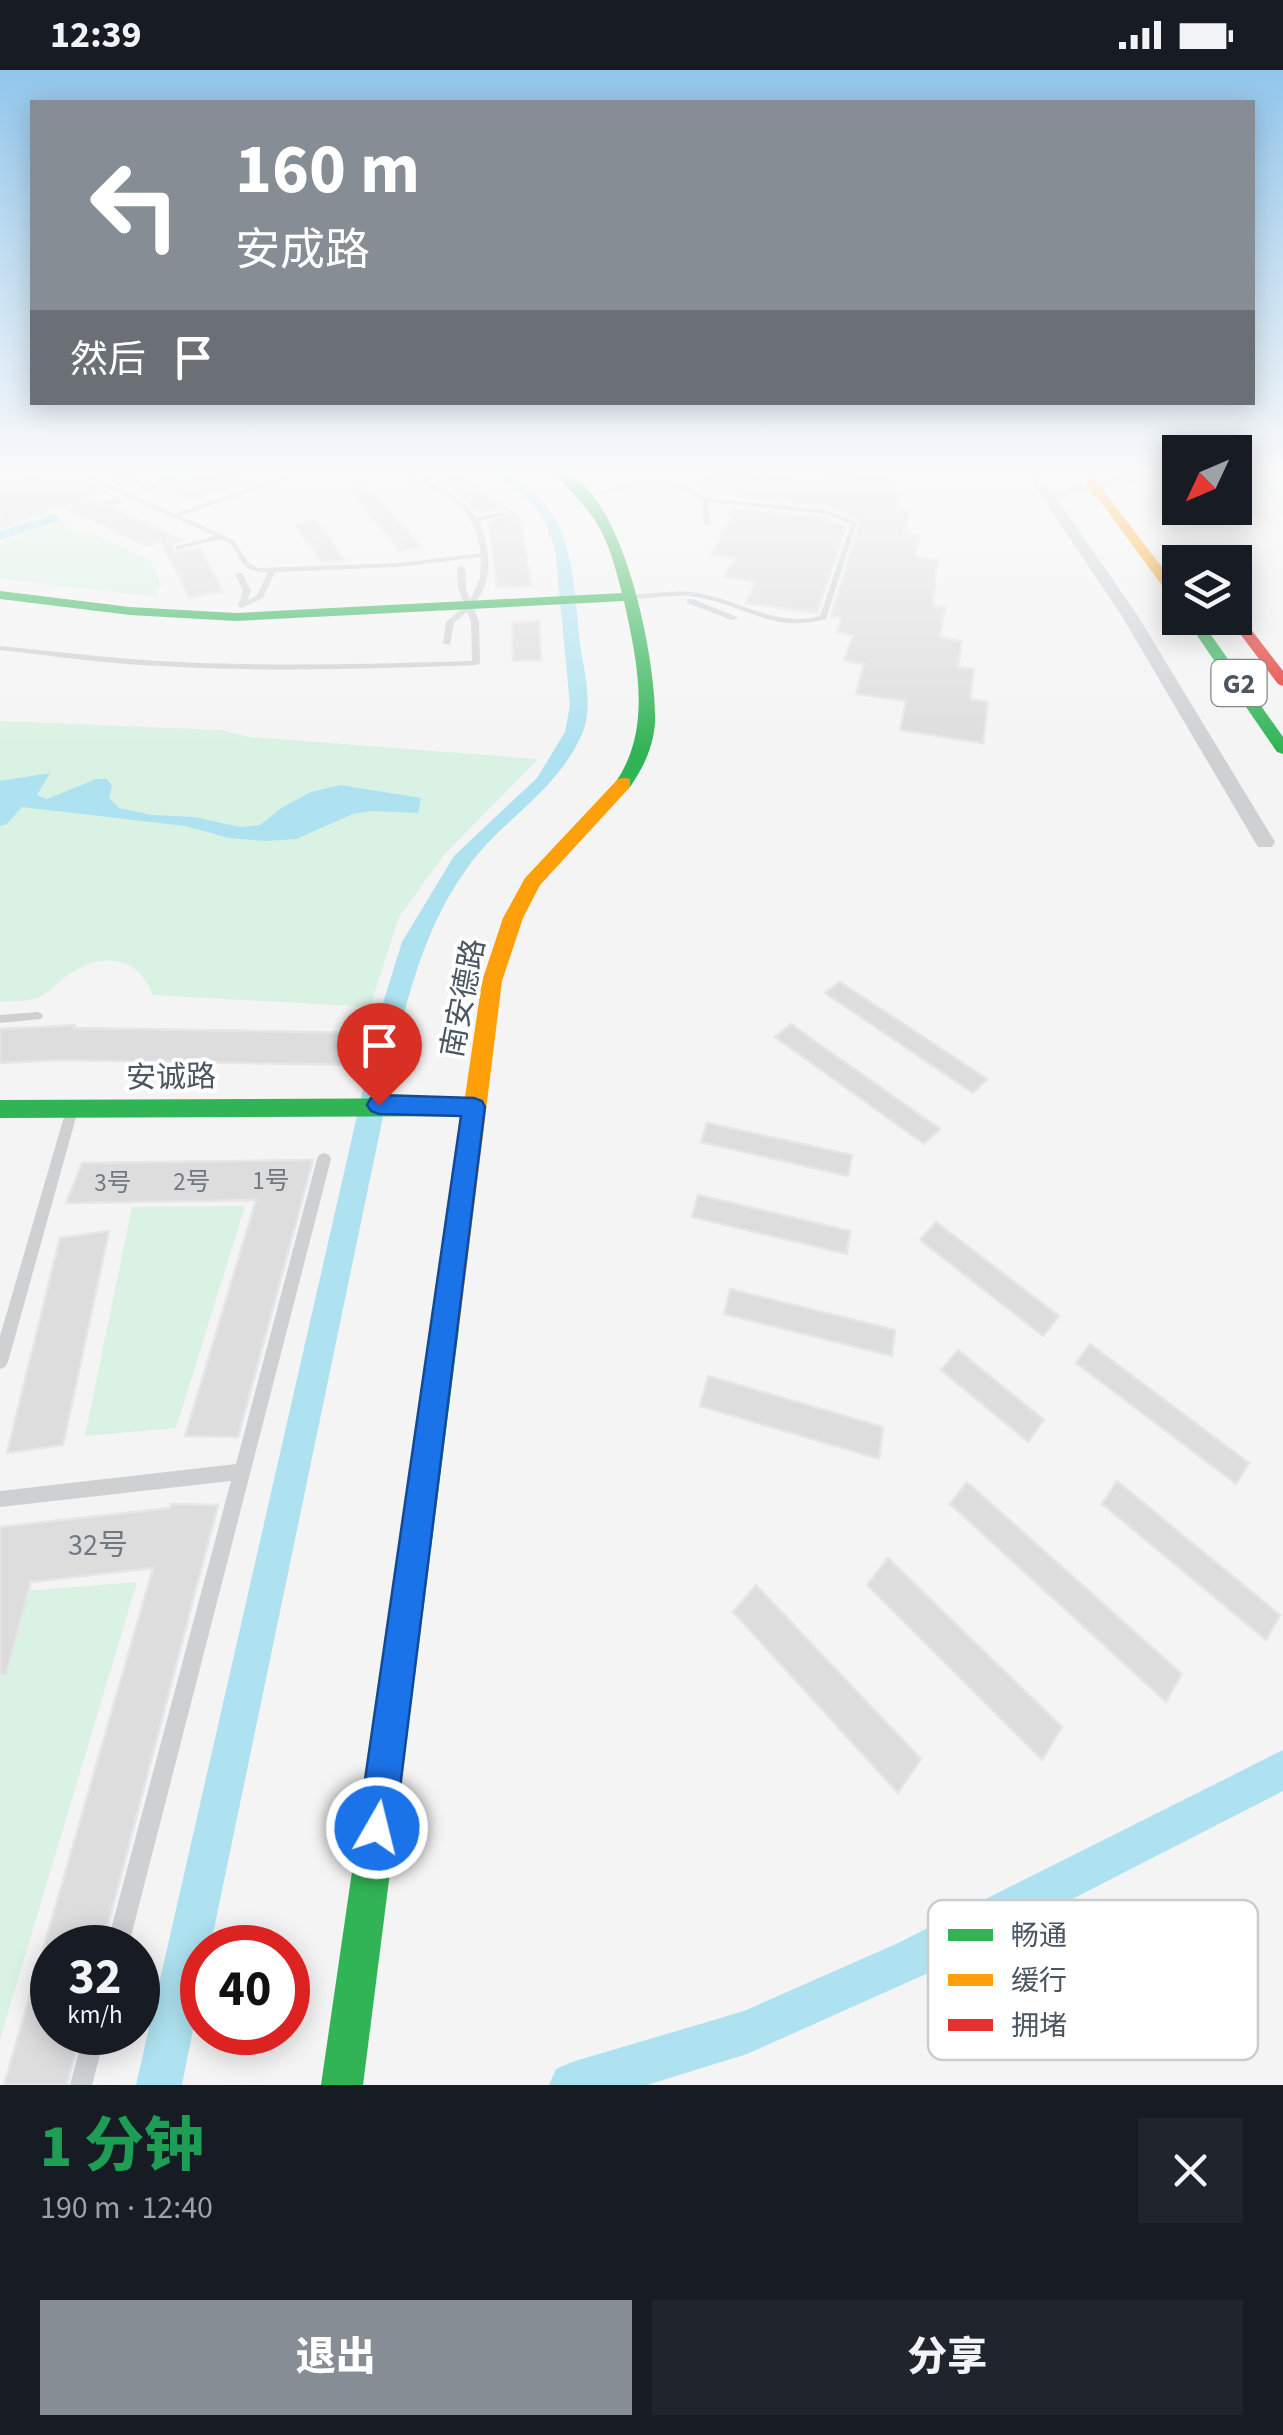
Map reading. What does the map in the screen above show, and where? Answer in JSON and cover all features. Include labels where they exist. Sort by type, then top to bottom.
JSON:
[{"type":"main road","name":"南安德路","points":[[342,2085],[492,981],[515,909],[545,866],[614,798],[646,733],[647,711],[620,563]]},
{"type":"main road","points":[[0,595],[130,611],[240,612],[470,607],[628,597]]},
{"type":"main road","name":"G2","points":[[1204,635],[1283,749]]},
{"type":"main road","name":"G2","points":[[1248,635],[1283,681]]},
{"type":"main road","name":"安诚路","points":[[0,1109],[474,1107]]},
{"type":"street","points":[[1094,563],[1265,842]]},
{"type":"lane","points":[[247,563],[272,572],[416,563]]},
{"type":"lane","points":[[447,642],[450,622],[470,607],[483,584],[483,563]]},
{"type":"lane","points":[[628,597],[695,594],[749,612],[794,621],[817,620],[826,613],[842,563]]},
{"type":"lane","points":[[0,648],[189,665],[363,668],[476,663],[475,621],[462,588],[461,568]]},
{"type":"lane","points":[[240,612],[260,596],[272,572]]},
{"type":"lane","points":[[240,575],[247,590],[240,612]]},
{"type":"lane","points":[[652,597],[696,602],[734,618]]},
{"type":"lane","points":[[0,1020],[37,1016]]},
{"type":"lane","points":[[0,1362],[73,1108]]},
{"type":"lane","points":[[123,1925],[324,1159]]},
{"type":"lane","points":[[0,1500],[242,1471]]},
{"type":"lane","points":[[81,2085],[89,2055]]},
{"type":"green space","points":[[0,563],[151,563],[162,587],[157,589],[158,597],[0,579]]},
{"type":"green space","points":[[0,721],[221,730],[250,737],[538,759],[444,855],[399,917],[370,1007],[153,995],[129,965],[108,960],[84,966],[35,999],[0,1002]]},
{"type":"green space","points":[[245,1206],[176,1428],[85,1436],[132,1207]]},
{"type":"green space","points":[[137,1582],[34,1925],[30,1925],[30,1939],[0,2039],[0,1662],[10,1661],[22,1616],[0,1593]]},
{"type":"water","points":[[50,773],[37,795],[47,799],[96,779],[107,779],[112,786],[109,798],[119,808],[240,827],[260,825],[311,792],[340,785],[421,798],[418,813],[353,814],[296,839],[266,841],[229,838],[185,826],[22,807],[7,824],[0,826],[0,781]]},
{"type":"building","points":[[172,563],[208,563],[223,591],[189,598]]},
{"type":"building","points":[[494,563],[527,563],[531,586],[497,588]]},
{"type":"building","points":[[731,563],[834,563],[817,613],[746,603],[756,582],[724,577]]},
{"type":"building","points":[[847,563],[937,563],[933,606],[945,607],[940,637],[962,641],[958,667],[974,669],[970,699],[988,702],[983,743],[900,730],[906,701],[856,694],[864,664],[844,661],[853,635],[837,632],[841,618],[831,616]]},
{"type":"building","points":[[539,621],[541,660],[513,661],[512,623]]},
{"type":"building","points":[[840,982],[987,1079],[973,1093],[825,993]]},
{"type":"building","points":[[791,1024],[940,1129],[924,1144],[775,1037]]},
{"type":"building","points":[[75,1025],[74,1028],[369,1033],[361,1065],[60,1060],[0,1063],[0,1029]]},
{"type":"building","points":[[707,1123],[852,1155],[848,1176],[701,1142]]},
{"type":"building","points":[[313,1160],[238,1437],[185,1436],[256,1200],[66,1203],[82,1163]]},
{"type":"building","points":[[698,1195],[850,1231],[847,1254],[692,1217]]},
{"type":"building","points":[[936,1222],[1059,1316],[1043,1336],[920,1240]]},
{"type":"building","points":[[109,1231],[63,1445],[7,1453],[60,1238]]},
{"type":"building","points":[[730,1289],[895,1330],[892,1356],[724,1314]]},
{"type":"building","points":[[1090,1344],[1249,1463],[1236,1484],[1076,1363]]},
{"type":"building","points":[[958,1350],[1044,1420],[1028,1442],[941,1370]]},
{"type":"building","points":[[708,1376],[883,1427],[879,1459],[700,1406]]},
{"type":"building","points":[[1117,1481],[1280,1615],[1266,1640],[1102,1504]]},
{"type":"building","points":[[967,1482],[1182,1674],[1166,1702],[950,1504]]},
{"type":"building","points":[[171,1504],[218,1505],[108,1925],[50,1925],[153,1568],[31,1582],[6,1675],[0,1675],[0,1527],[170,1508]]},
{"type":"building","points":[[888,1558],[1062,1727],[1042,1760],[867,1585]]},
{"type":"building","points":[[756,1585],[921,1759],[898,1793],[733,1612]]},
{"type":"building","points":[[30,1995],[30,2055],[74,2055],[67,2085],[4,2085]]},
{"type":"waterway","points":[[159,2085],[394,1006],[413,942],[461,861],[545,781],[574,732],[579,705],[564,563]]},
{"type":"waterway","points":[[1027,1900],[1283,1770]]},
{"type":"waterway","points":[[572,2085],[747,2032],[928,1950]]},
{"type":"traffic: fast","points":[[620,563],[635,620],[647,700],[645,736],[624,783]]},
{"type":"traffic: fast","points":[[0,595],[130,611],[236,617],[628,597]]},
{"type":"traffic: fast","points":[[1204,635],[1283,749]]},
{"type":"traffic: fast","points":[[0,1109],[474,1107]]},
{"type":"traffic: fast","points":[[342,2085],[445,1328]]},
{"type":"traffic: slow","points":[[1152,563],[1162,576]]},
{"type":"traffic: slow","points":[[445,1328],[492,981],[513,918],[532,882],[624,783]]},
{"type":"traffic: jam","points":[[1248,635],[1283,681]]},
{"type":"route","points":[[377,1828],[474,1107],[379,1105]]}]
